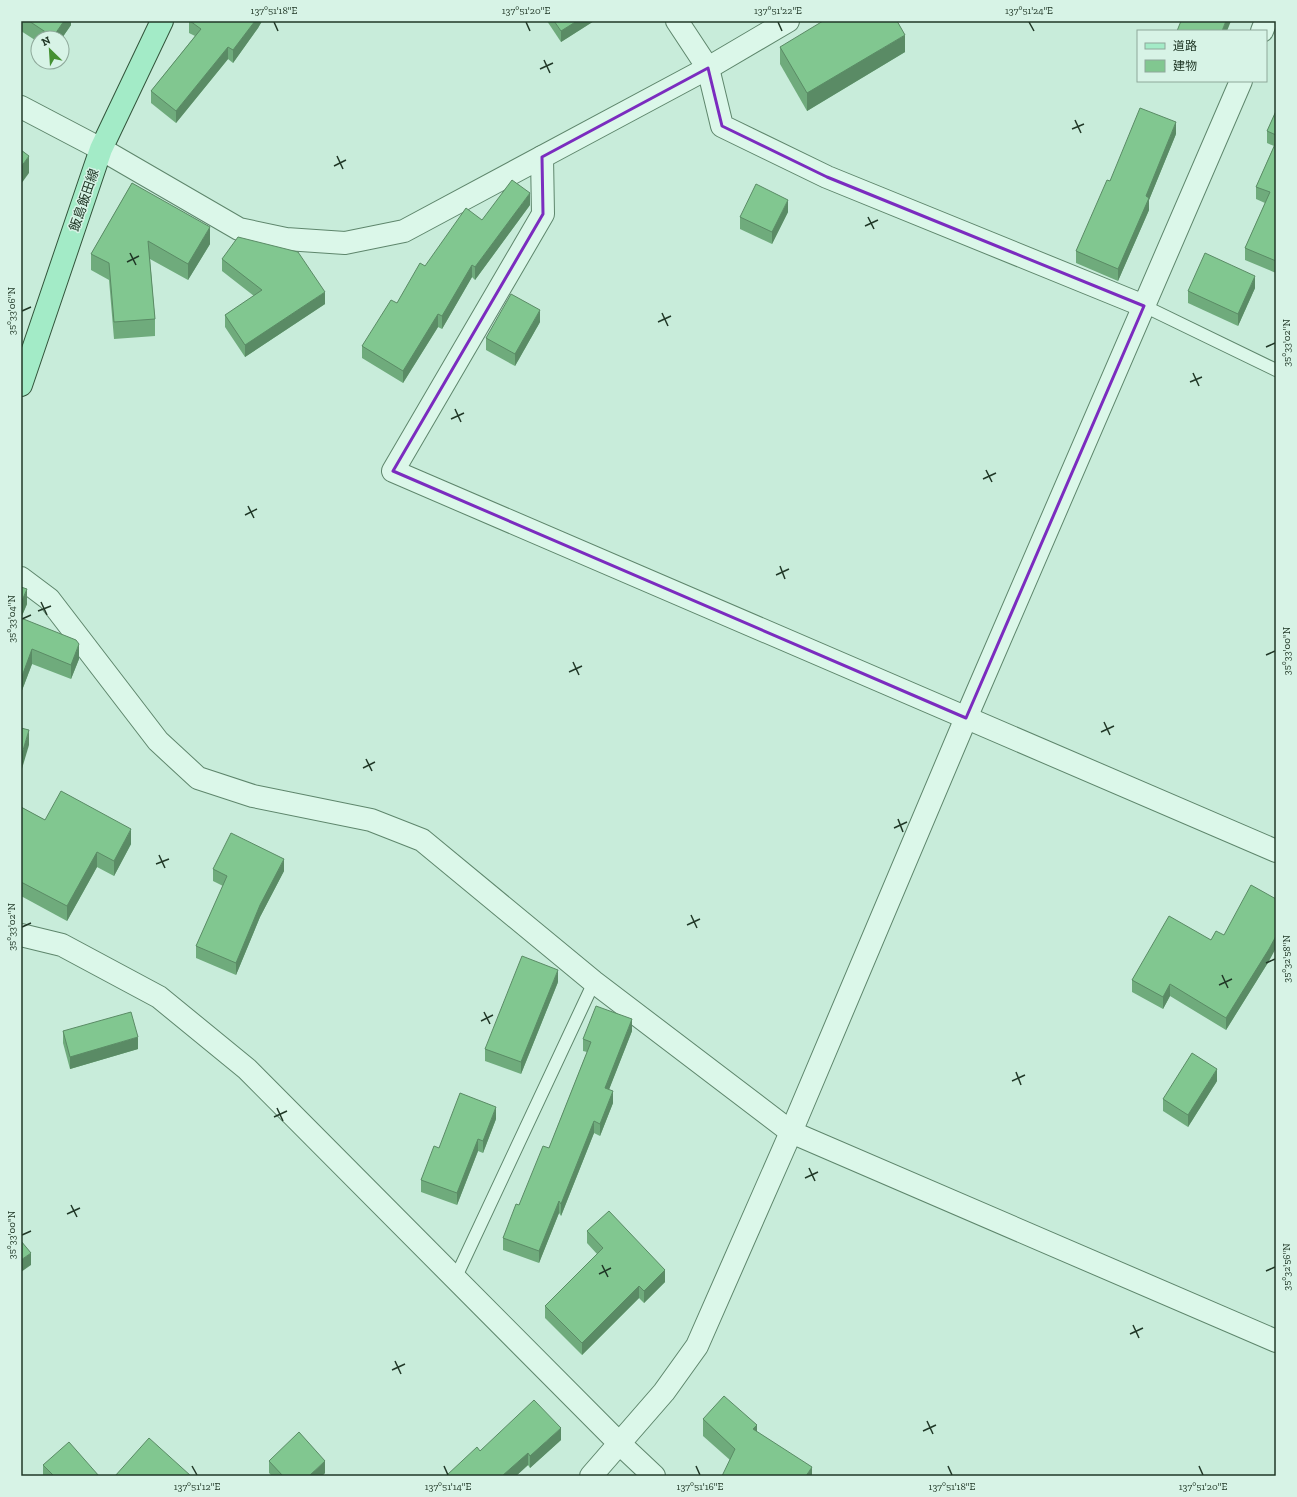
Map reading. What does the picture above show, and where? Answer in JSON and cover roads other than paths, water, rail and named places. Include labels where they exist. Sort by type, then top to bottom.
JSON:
[{"type":"main road","name":"飯島飯田線","points":[[21,385],[101,149],[162,21]]},
{"type":"street","points":[[677,21],[708,68],[722,126],[827,177],[1144,306]]},
{"type":"street","points":[[21,107],[101,149],[239,229],[286,239],[345,243],[404,231],[708,68],[788,21]]},
{"type":"street","points":[[591,1476],[664,1392],[697,1346],[791,1132],[966,718],[1241,82]]},
{"type":"street","points":[[542,157],[543,214],[393,471],[1276,851]]},
{"type":"street","points":[[21,578],[50,599],[158,741],[198,778],[253,796],[371,820],[422,840],[594,982],[791,1132],[1276,1340]]},
{"type":"street","points":[[21,935],[62,945],[159,997],[247,1069],[455,1279],[654,1476]]},
{"type":"lane","points":[[1144,306],[1276,370]]},
{"type":"lane","points":[[455,1279],[594,982]]}]
